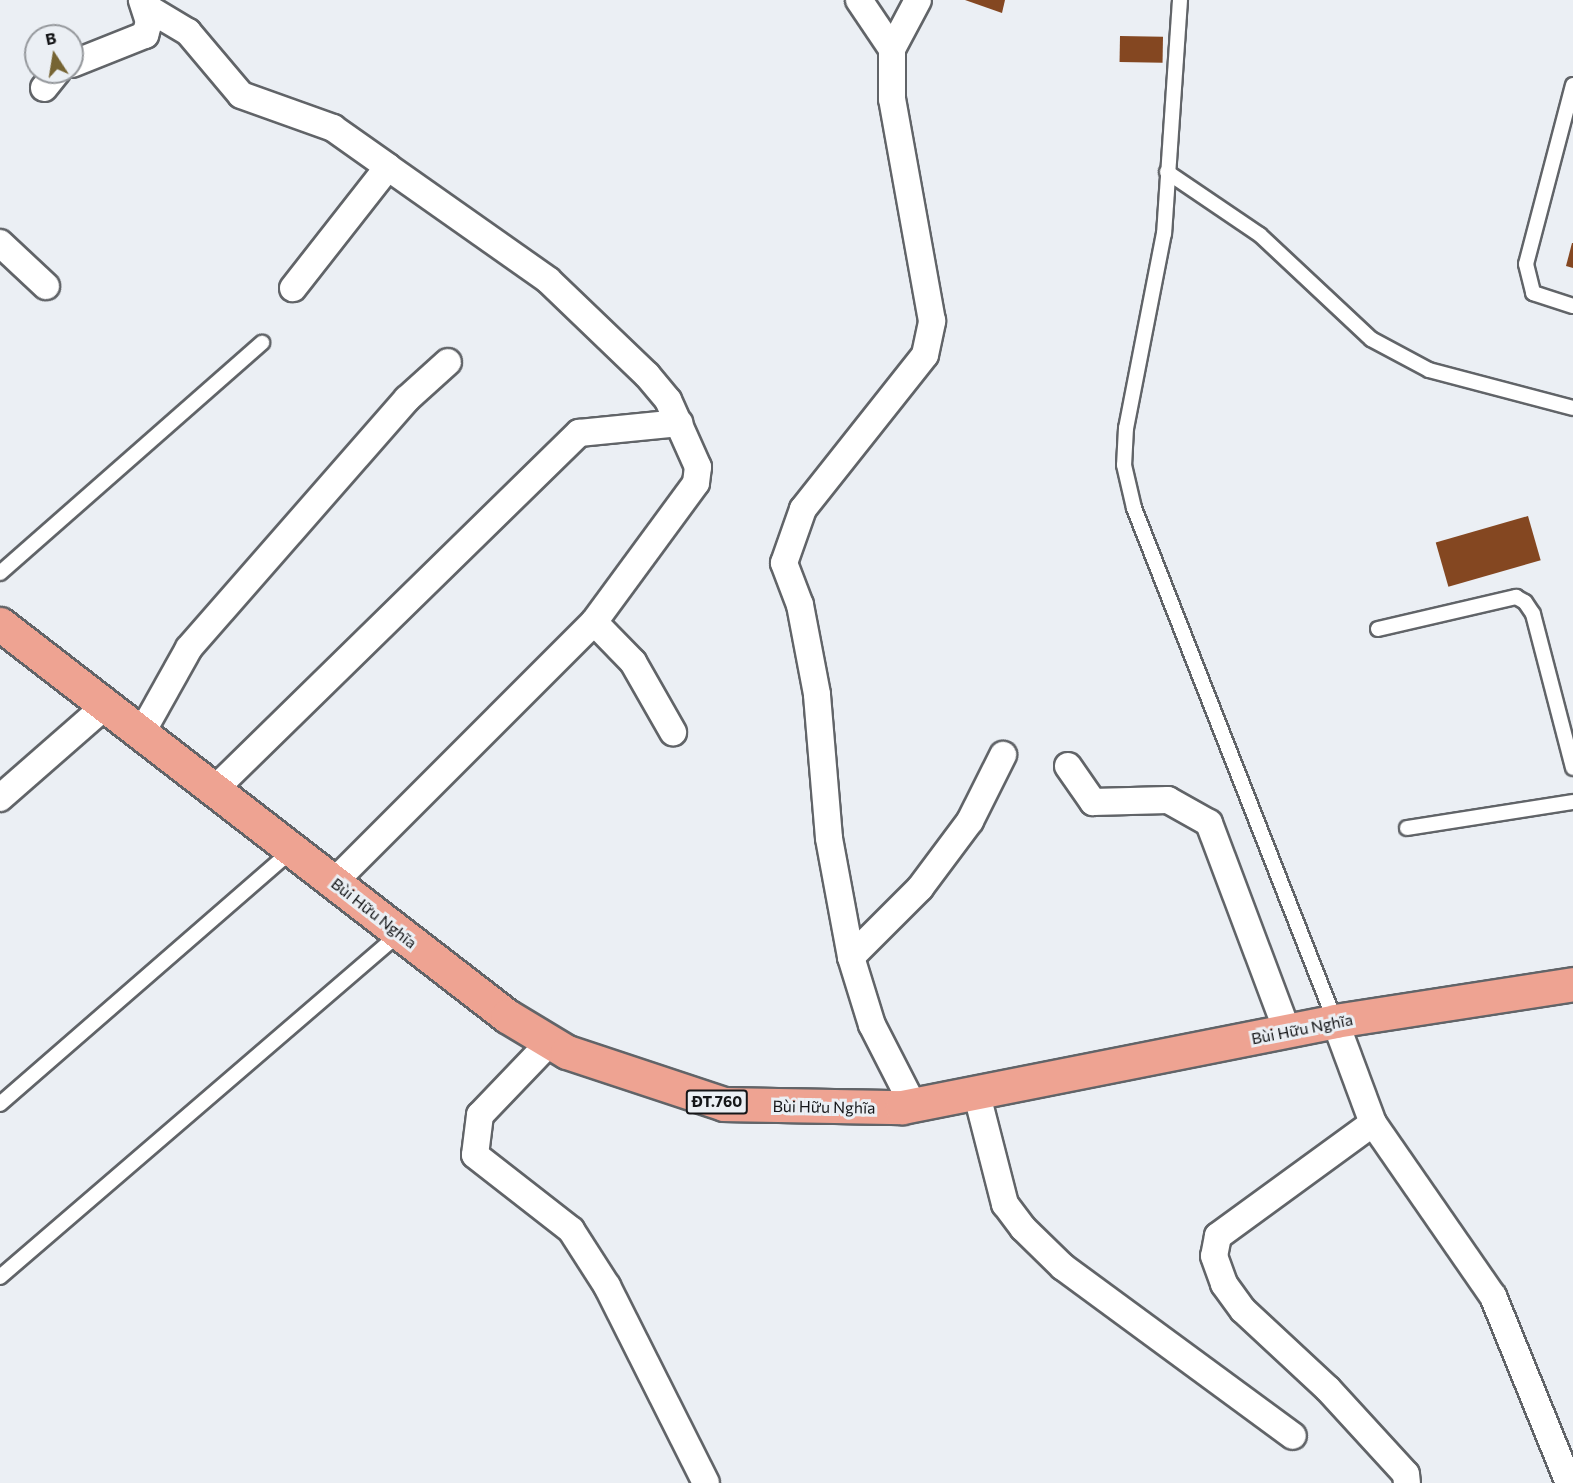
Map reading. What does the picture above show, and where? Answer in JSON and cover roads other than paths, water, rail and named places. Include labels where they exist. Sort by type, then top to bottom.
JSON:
[{"type":"main road","name":"Bùi Hữu Nghĩa","points":[[0,624],[507,1016],[550,1042],[654,1084],[724,1104],[913,1105],[977,1095],[1335,1021],[1573,984]]},
{"type":"street","points":[[859,0],[892,49]]},
{"type":"street","points":[[913,1105],[872,1025],[851,957],[829,838],[817,694],[800,605],[784,563],[803,509],[926,355],[932,321],[892,99],[892,49],[918,0]]},
{"type":"street","points":[[84,59],[145,35],[144,3]]},
{"type":"street","points":[[144,3],[188,32],[241,95],[333,128],[548,280],[647,375],[680,423],[698,466],[696,483],[594,622],[334,882]]},
{"type":"street","points":[[293,288],[388,167]]},
{"type":"street","points":[[0,243],[46,285]]},
{"type":"street","points":[[141,734],[189,648],[407,399],[448,362]]},
{"type":"street","points":[[214,790],[579,433],[680,423]]},
{"type":"street","points":[[594,622],[633,662],[673,732]]},
{"type":"street","points":[[0,798],[105,706]]},
{"type":"street","points":[[851,957],[939,863],[970,821],[1003,755]]},
{"type":"street","points":[[1068,766],[1093,802],[1168,800],[1209,823],[1287,1031]]},
{"type":"street","points":[[1335,1021],[1373,1123],[1493,1296],[1569,1483]]},
{"type":"street","points":[[550,1042],[480,1115],[475,1155],[571,1230],[608,1286],[706,1483]]},
{"type":"street","points":[[977,1095],[1005,1204],[1023,1228],[1063,1267],[1293,1436]]},
{"type":"street","points":[[1373,1123],[1218,1236],[1215,1256],[1224,1284],[1243,1310],[1328,1389],[1406,1474],[1407,1483]]},
{"type":"lane","points":[[1180,0],[1164,233],[1126,428],[1124,465],[1134,508],[1335,1021]]},
{"type":"lane","points":[[1573,85],[1526,264],[1533,293],[1573,306]]},
{"type":"lane","points":[[1167,172],[1260,235],[1371,339],[1429,370],[1573,408]]},
{"type":"lane","points":[[0,573],[262,343]]},
{"type":"lane","points":[[1378,629],[1506,599],[1525,602],[1533,614],[1573,768]]},
{"type":"lane","points":[[1407,828],[1573,802]]},
{"type":"lane","points":[[0,1104],[292,850]]},
{"type":"lane","points":[[0,1277],[400,933]]}]
